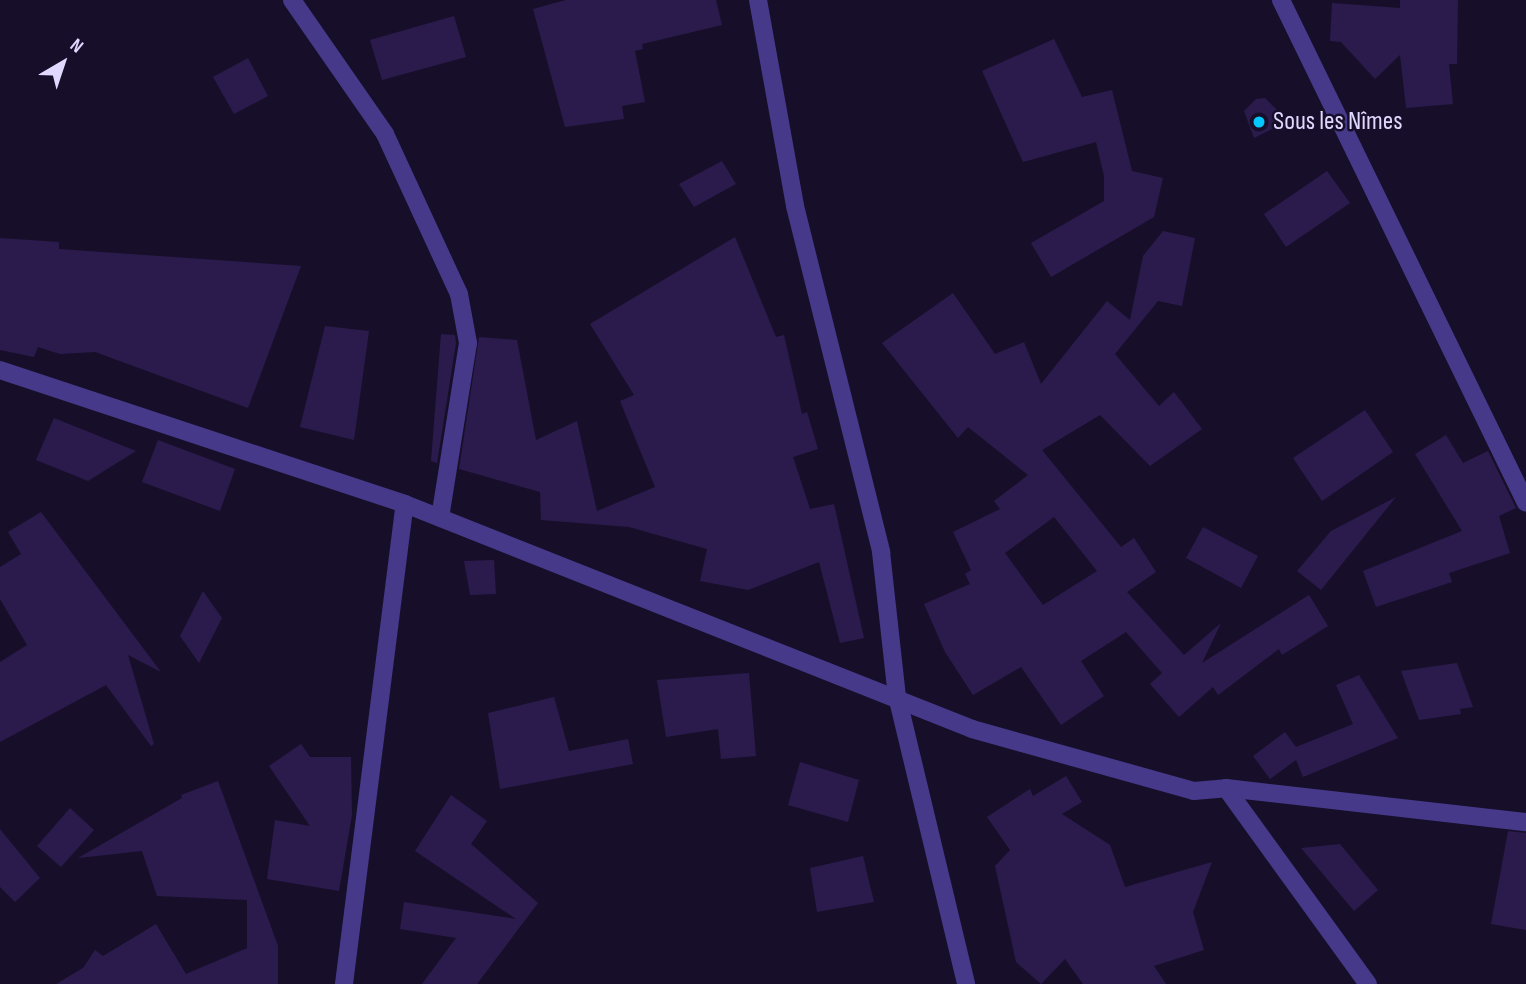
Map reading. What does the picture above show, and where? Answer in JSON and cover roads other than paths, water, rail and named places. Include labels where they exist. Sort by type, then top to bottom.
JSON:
[{"type":"street","points":[[292,0],[386,134],[459,294],[468,343],[440,518]]},
{"type":"street","points":[[758,0],[795,206],[881,552],[897,696],[966,984]]},
{"type":"street","points":[[1281,0],[1526,503]]},
{"type":"street","points":[[0,370],[405,505],[897,696],[972,729],[1194,791],[1226,789],[1526,822]]},
{"type":"street","points":[[344,984],[405,505]]},
{"type":"street","points":[[1226,789],[1368,984]]},
{"type":"place","name":"Sous les Nîmes","points":[[1259,122]]}]
